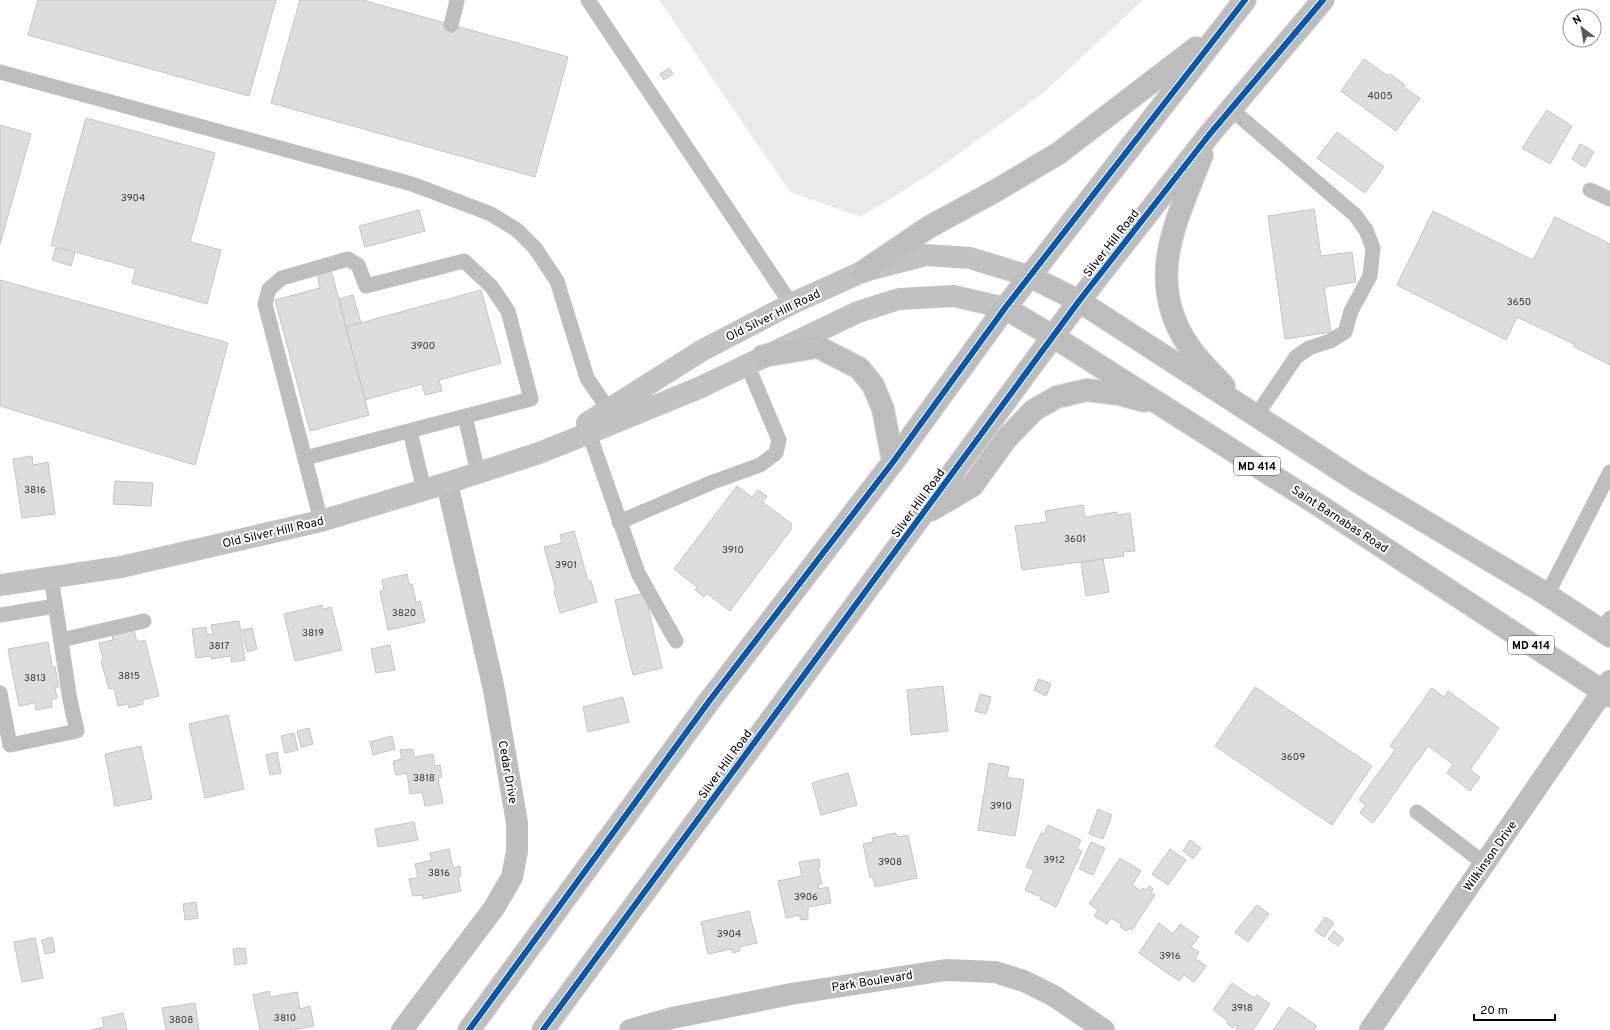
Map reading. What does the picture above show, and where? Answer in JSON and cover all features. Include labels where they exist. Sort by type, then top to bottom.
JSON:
[{"type":"main road","points":[[469,1030],[710,700],[892,462],[1029,276],[1245,0]]},
{"type":"main road","name":"Silver Hill Road","points":[[543,1030],[1079,301],[1209,135],[1323,0]]},
{"type":"main road","points":[[864,271],[929,227],[1059,154],[1126,100],[1221,29]]},
{"type":"main road","points":[[1209,135],[1171,235],[1166,277],[1170,311],[1188,345],[1249,411]]},
{"type":"main road","name":"MD 414","points":[[1029,276],[1079,301],[1357,481],[1547,595],[1607,628]]},
{"type":"main road","name":"Saint Barnabas Road","points":[[1005,308],[1162,405],[1608,690]]},
{"type":"main road","points":[[755,360],[818,347],[859,368],[873,385],[883,409],[892,462]]},
{"type":"main road","points":[[923,515],[972,486],[1006,439],[1034,410],[1057,397],[1087,390],[1119,394],[1162,405]]},
{"type":"street","name":"Old Silver Hill Road","points":[[539,453],[700,351],[791,304],[864,271],[926,255],[970,258],[1029,276]]},
{"type":"street","name":"Old Silver Hill Road","points":[[0,585],[121,567],[321,522],[447,483],[539,453],[589,433],[699,388],[858,312],[899,300],[954,296],[1005,308]]},
{"type":"street","name":"Cedar Drive","points":[[402,1030],[494,908],[512,877],[517,851],[517,823],[494,690],[447,483]]},
{"type":"street","name":"Wilkinson Drive","points":[[1370,1030],[1608,690]]},
{"type":"street","name":"Park Boulevard","points":[[630,1030],[672,1018],[791,994],[946,970],[995,972],[1024,981],[1054,996],[1104,1030]]},
{"type":"lane","points":[[451,25],[456,0]]},
{"type":"lane","points":[[588,0],[791,304]]},
{"type":"lane","points":[[0,72],[412,184],[491,214],[518,230],[536,248],[557,281],[587,378],[608,409]]},
{"type":"lane","points":[[1231,109],[1355,215],[1366,230],[1373,248],[1370,276],[1351,311],[1345,332],[1330,341],[1309,348],[1296,357],[1249,411]]},
{"type":"lane","points":[[1590,190],[1610,199]]},
{"type":"lane","points":[[305,458],[531,399],[508,311],[491,286],[464,261],[366,286],[358,265],[348,259],[282,278],[269,289],[265,304],[321,522]]},
{"type":"lane","points":[[619,522],[713,482],[760,465],[776,453],[779,440],[755,360]]},
{"type":"lane","points":[[465,416],[478,473]]},
{"type":"lane","points":[[410,431],[424,490]]},
{"type":"lane","points":[[589,433],[638,573],[676,641]]},
{"type":"lane","points":[[1547,595],[1610,472]]},
{"type":"lane","points":[[0,693],[10,745],[77,731],[70,700],[51,578]]},
{"type":"lane","points":[[0,615],[55,606]]},
{"type":"lane","points":[[61,640],[144,621]]},
{"type":"lane","points":[[1417,812],[1485,864]]},
{"type":"shaded area","points":[[659,0],[1143,0],[1041,95],[933,172],[861,217],[790,192]]},
{"type":"building","points":[[38,0],[276,0],[249,96],[28,35]]},
{"type":"building","points":[[300,0],[362,0],[568,57],[535,177],[271,103]]},
{"type":"building","points":[[1364,59],[1388,76],[1390,74],[1405,85],[1403,87],[1420,98],[1396,131],[1341,91]]},
{"type":"building","points":[[669,68],[673,74],[664,80],[660,74]]},
{"type":"building","points":[[1547,110],[1572,126],[1550,164],[1522,148]]},
{"type":"building","points":[[86,118],[215,153],[190,242],[221,250],[207,304],[132,283],[136,269],[51,245]]},
{"type":"building","points":[[0,125],[31,134],[0,244]]},
{"type":"building","points":[[1337,132],[1384,167],[1365,193],[1317,158]]},
{"type":"building","points":[[1580,144],[1594,152],[1585,167],[1572,159]]},
{"type":"building","points":[[1314,209],[1321,256],[1352,252],[1356,282],[1324,287],[1331,332],[1285,339],[1268,216]]},
{"type":"building","points":[[419,210],[425,231],[365,247],[359,226]]},
{"type":"building","points":[[1433,211],[1533,260],[1555,217],[1610,244],[1610,365],[1573,346],[1574,344],[1517,317],[1506,340],[1397,285]]},
{"type":"building","points":[[56,248],[75,253],[71,266],[52,260]]},
{"type":"building","points":[[331,270],[369,415],[310,431],[275,300],[320,288],[317,274]]},
{"type":"building","points":[[0,280],[228,343],[195,465],[0,406]]},
{"type":"building","points":[[481,290],[501,363],[439,380],[442,391],[425,395],[422,384],[365,400],[346,327]]},
{"type":"building","points":[[353,295],[361,323],[346,327],[339,299]]},
{"type":"building","points":[[32,456],[33,465],[48,462],[55,514],[22,518],[13,459]]},
{"type":"building","points":[[115,481],[153,483],[151,506],[113,504]]},
{"type":"building","points":[[737,486],[752,497],[758,490],[767,496],[762,502],[792,524],[790,527],[792,528],[730,611],[706,593],[704,597],[695,590],[697,587],[674,569]]},
{"type":"building","points":[[1083,505],[1085,517],[1117,512],[1117,515],[1130,513],[1135,551],[1123,552],[1124,556],[1022,570],[1015,526],[1047,522],[1045,511]]},
{"type":"building","points":[[574,531],[588,581],[591,581],[597,602],[560,613],[554,591],[556,590],[544,547],[562,543],[560,535]]},
{"type":"building","points":[[1103,559],[1109,592],[1086,596],[1081,562]]},
{"type":"building","points":[[407,574],[409,584],[412,584],[416,602],[420,601],[425,622],[388,630],[380,591],[384,590],[382,580]]},
{"type":"building","points":[[645,593],[662,668],[633,675],[615,600]]},
{"type":"building","points":[[322,605],[323,609],[331,607],[342,650],[295,661],[284,614]]},
{"type":"building","points":[[239,621],[245,660],[231,662],[231,656],[211,659],[211,656],[196,658],[192,629],[206,627],[207,635],[213,634],[211,625]]},
{"type":"building","points":[[252,628],[257,649],[247,652],[242,630]]},
{"type":"building","points":[[134,630],[137,642],[145,640],[159,696],[142,700],[143,704],[129,708],[128,704],[118,706],[114,688],[109,689],[101,661],[103,659],[99,643],[113,640],[112,635]]},
{"type":"building","points":[[48,642],[52,667],[55,667],[59,687],[55,688],[57,698],[51,700],[52,707],[36,710],[35,703],[19,706],[8,649]]},
{"type":"building","points":[[390,645],[395,670],[376,673],[371,649]]},
{"type":"building","points":[[1039,679],[1051,684],[1046,696],[1034,690]]},
{"type":"building","points":[[943,686],[948,731],[911,735],[907,690]]},
{"type":"building","points":[[1255,687],[1372,766],[1332,825],[1215,746]]},
{"type":"building","points":[[1432,688],[1444,697],[1448,691],[1499,728],[1470,770],[1480,777],[1470,791],[1447,773],[1453,764],[1428,746],[1373,823],[1360,813],[1366,805],[1359,800],[1395,750],[1390,746]]},
{"type":"building","points":[[980,694],[991,697],[986,714],[975,711]]},
{"type":"building","points":[[623,697],[629,722],[588,732],[583,707]]},
{"type":"building","points":[[228,715],[244,789],[205,798],[189,724]]},
{"type":"building","points":[[309,728],[313,744],[301,747],[297,731]]},
{"type":"building","points":[[294,733],[298,750],[285,753],[281,736]]},
{"type":"building","points":[[392,736],[395,749],[373,755],[370,742]]},
{"type":"building","points":[[141,746],[152,799],[115,806],[105,754]]},
{"type":"building","points":[[413,749],[414,757],[433,754],[435,766],[440,765],[442,777],[438,778],[443,803],[425,806],[422,792],[410,794],[407,773],[396,775],[393,761],[402,759],[400,750]]},
{"type":"building","points":[[277,752],[281,773],[270,775],[266,755]]},
{"type":"building","points":[[989,763],[1009,767],[1007,777],[1024,780],[1015,836],[978,830]]},
{"type":"building","points":[[848,773],[857,805],[821,815],[812,783]]},
{"type":"building","points":[[1098,809],[1112,815],[1103,839],[1089,834]]},
{"type":"building","points":[[414,822],[418,840],[378,847],[375,829]]},
{"type":"building","points":[[1048,825],[1081,840],[1077,849],[1082,851],[1056,907],[1040,899],[1041,897],[1025,890],[1034,870],[1026,867],[1041,833],[1044,834]]},
{"type":"building","points":[[896,833],[897,837],[908,835],[917,878],[875,887],[873,877],[870,877],[863,844],[873,842],[872,838]]},
{"type":"building","points":[[1190,840],[1201,848],[1193,859],[1183,851]]},
{"type":"building","points":[[1091,842],[1105,848],[1093,875],[1079,869]]},
{"type":"building","points":[[449,849],[453,868],[460,866],[461,876],[458,877],[461,891],[423,899],[423,895],[413,896],[409,879],[418,878],[415,864],[432,860],[430,853]]},
{"type":"building","points":[[1170,849],[1186,860],[1168,885],[1152,874]]},
{"type":"building","points":[[1120,858],[1141,871],[1132,885],[1141,891],[1143,888],[1146,890],[1149,886],[1153,889],[1151,893],[1155,895],[1132,930],[1130,928],[1127,931],[1120,927],[1121,924],[1111,918],[1107,924],[1094,916],[1098,910],[1089,904]]},
{"type":"building","points":[[819,859],[820,867],[818,867],[822,884],[818,884],[819,889],[828,887],[831,903],[808,907],[808,919],[801,920],[799,915],[786,918],[778,881],[802,876],[799,862]]},
{"type":"building","points":[[196,902],[198,918],[185,920],[183,904]]},
{"type":"building","points":[[1257,905],[1269,914],[1248,942],[1235,932]]},
{"type":"building","points":[[749,911],[757,943],[739,947],[740,951],[733,953],[732,949],[708,954],[701,922]]},
{"type":"building","points":[[1325,917],[1334,923],[1324,937],[1315,931]]},
{"type":"building","points":[[1159,923],[1173,934],[1180,924],[1199,937],[1191,947],[1199,952],[1195,958],[1206,966],[1194,982],[1184,975],[1179,981],[1139,953]]},
{"type":"building","points":[[1334,931],[1344,939],[1338,946],[1328,939]]},
{"type":"building","points":[[52,937],[55,952],[45,954],[42,940]]},
{"type":"building","points":[[35,938],[43,978],[22,982],[14,942]]},
{"type":"building","points":[[245,948],[247,963],[235,965],[233,949]]},
{"type":"building","points":[[1232,983],[1254,998],[1257,995],[1270,1004],[1253,1030],[1238,1030],[1236,1029],[1238,1026],[1235,1025],[1233,1028],[1226,1023],[1228,1021],[1213,1010]]},
{"type":"building","points":[[269,991],[270,997],[297,992],[300,1009],[310,1006],[314,1026],[293,1030],[260,1030],[253,995]]},
{"type":"building","points":[[195,1003],[199,1030],[166,1030],[162,1008]]},
{"type":"building","points":[[1289,1007],[1317,1026],[1314,1030],[1273,1030]]},
{"type":"building","points":[[123,1013],[127,1030],[91,1030],[104,1027],[102,1018]]},
{"type":"cycle path","points":[[469,1030],[710,700],[893,462],[1005,308],[1245,0]]},
{"type":"cycle path","points":[[543,1030],[1079,301],[1209,135],[1323,0]]}]
